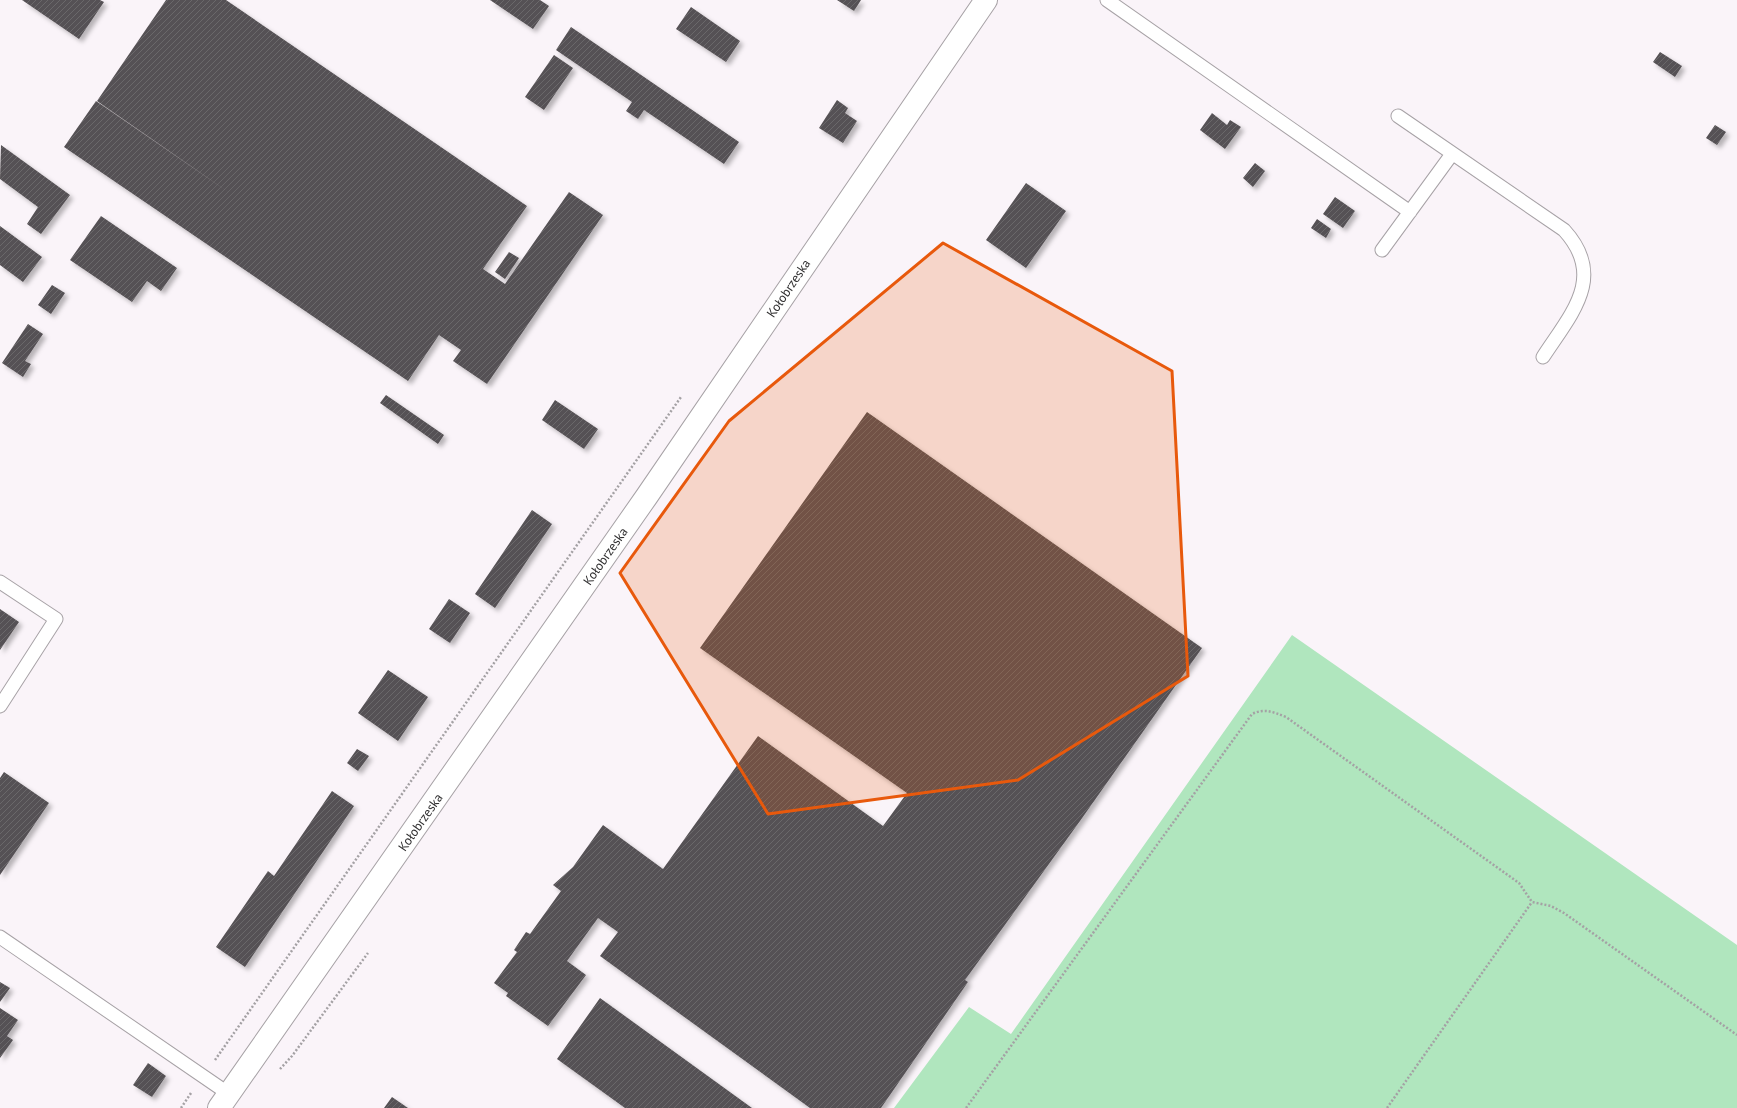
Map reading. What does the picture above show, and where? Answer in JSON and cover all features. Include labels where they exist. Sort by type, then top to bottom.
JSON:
[{"type":"street","name":"Kołobrzeska","points":[[224,1101],[647,496],[986,0]]},
{"type":"lane","points":[[1107,0],[1410,212]]},
{"type":"lane","points":[[1398,116],[1564,230],[1573,240],[1580,253],[1584,268],[1581,296],[1577,306],[1544,357]]},
{"type":"lane","points":[[1382,250],[1452,154]]},
{"type":"lane","points":[[0,582],[56,620],[0,706]]},
{"type":"lane","points":[[0,937],[203,1076],[224,1101]]},
{"type":"path","points":[[181,1108],[683,394]]},
{"type":"path","points":[[966,1108],[1252,714],[1261,710],[1275,712],[1286,717],[1519,883],[1532,902],[1551,906],[1564,913],[1737,1035]]},
{"type":"path","points":[[1387,1108],[1532,902]]},
{"type":"path","points":[[278,1071],[292,1056],[368,953]]},
{"type":"highlighted area","points":[[943,243],[1172,371],[1188,676],[1018,780],[768,814],[620,573],[729,421]]},
{"type":"green space","points":[[1292,635],[1737,945],[1737,1108],[894,1108],[969,1007],[1011,1034]]},
{"type":"building","points":[[22,0],[100,0],[104,2],[79,39]]},
{"type":"building","points":[[166,0],[226,0],[527,206],[483,269],[505,284],[569,192],[603,215],[487,384],[453,361],[461,350],[439,335],[408,381],[64,147],[96,101],[234,196],[97,101]]},
{"type":"building","points":[[490,0],[540,0],[549,6],[533,29]]},
{"type":"building","points":[[837,0],[861,0],[854,11]]},
{"type":"building","points":[[691,7],[740,41],[726,62],[676,29]]},
{"type":"building","points":[[571,27],[739,142],[724,164],[644,110],[638,119],[626,111],[632,102],[556,50]]},
{"type":"building","points":[[1660,52],[1682,66],[1675,77],[1653,62]]},
{"type":"building","points":[[554,55],[573,68],[544,110],[525,97]]},
{"type":"building","points":[[837,100],[848,108],[845,113],[857,121],[843,143],[819,128]]},
{"type":"building","points":[[1212,113],[1227,125],[1230,120],[1241,127],[1225,149],[1200,130]]},
{"type":"building","points":[[1715,125],[1726,132],[1717,145],[1706,138]]},
{"type":"building","points":[[1,145],[70,195],[41,234],[27,224],[38,207],[0,179]]},
{"type":"building","points":[[1255,163],[1265,171],[1253,187],[1243,178]]},
{"type":"building","points":[[1026,183],[1066,211],[1026,268],[986,240]]},
{"type":"building","points":[[1335,197],[1355,211],[1343,228],[1323,214]]},
{"type":"building","points":[[101,216],[177,268],[161,291],[147,281],[132,302],[70,260]]},
{"type":"building","points":[[1317,219],[1331,229],[1326,238],[1311,228]]},
{"type":"building","points":[[0,226],[42,257],[23,282],[0,265]]},
{"type":"building","points":[[509,252],[519,258],[505,279],[495,272]]},
{"type":"building","points":[[52,285],[65,293],[51,314],[38,305]]},
{"type":"building","points":[[28,324],[43,334],[25,361],[31,364],[23,377],[2,363]]},
{"type":"building","points":[[386,395],[444,435],[438,444],[380,403]]},
{"type":"building","points":[[555,400],[598,429],[584,449],[542,420]]},
{"type":"building","points":[[867,412],[1202,648],[1080,821],[965,980],[968,982],[881,1108],[810,1108],[600,956],[618,932],[598,918],[567,961],[586,975],[548,1026],[506,996],[508,993],[494,983],[517,952],[514,950],[526,932],[530,934],[561,891],[553,885],[573,867],[603,825],[663,869],[758,736],[883,826],[907,793],[700,648]]},
{"type":"building","points":[[532,510],[552,524],[495,608],[475,594]]},
{"type":"building","points":[[449,599],[470,613],[450,643],[429,629]]},
{"type":"building","points":[[0,609],[19,622],[0,650]]},
{"type":"building","points":[[388,670],[428,697],[398,741],[358,713]]},
{"type":"building","points":[[357,749],[369,756],[358,771],[347,763]]},
{"type":"building","points":[[4,772],[49,803],[0,875],[0,778]]},
{"type":"building","points":[[332,791],[354,806],[245,967],[216,947],[268,871],[274,876]]},
{"type":"building","points":[[0,982],[10,988],[0,1002]]},
{"type":"building","points":[[600,998],[752,1108],[625,1108],[557,1059]]},
{"type":"building","points":[[0,1008],[18,1020],[7,1036],[13,1040],[0,1058]]},
{"type":"building","points":[[148,1063],[166,1076],[152,1097],[133,1085]]},
{"type":"building","points":[[392,1097],[408,1108],[384,1108]]}]
